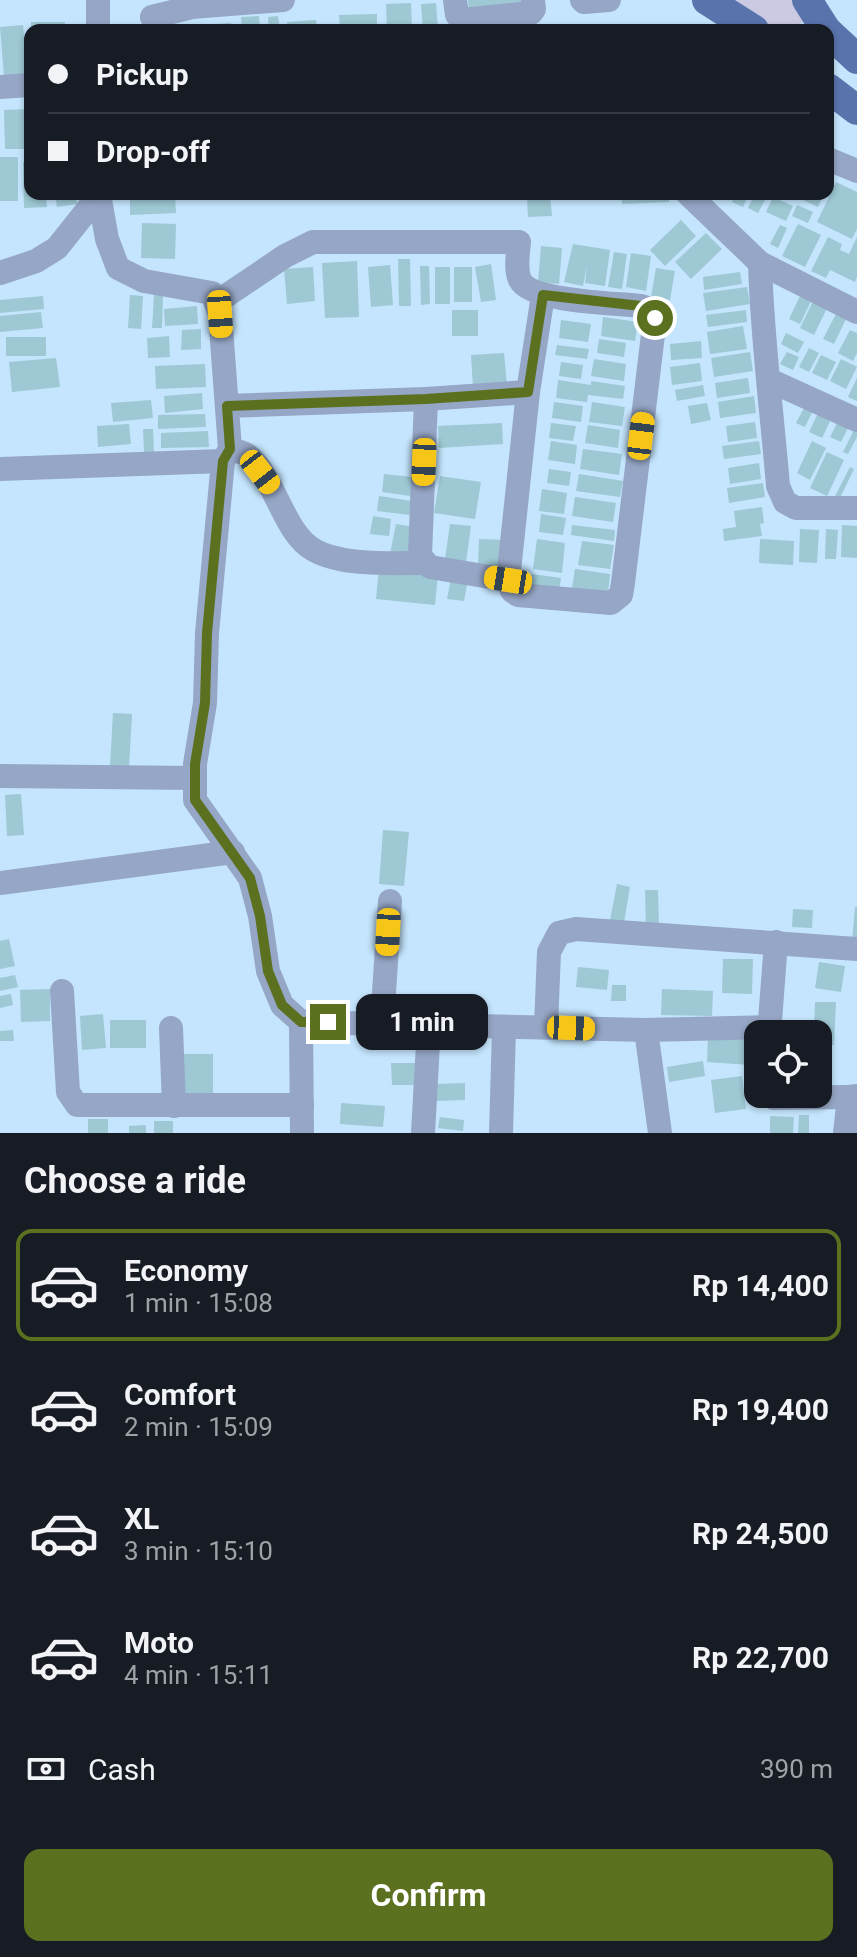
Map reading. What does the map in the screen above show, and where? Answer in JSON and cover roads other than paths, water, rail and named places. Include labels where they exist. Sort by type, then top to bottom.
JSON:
[{"type":"main road","points":[[707,0],[745,24]]},
{"type":"main road","points":[[807,0],[822,24]]},
{"type":"main road","points":[[834,38],[857,59]]},
{"type":"main road","points":[[834,92],[855,106]]},
{"type":"street","points":[[98,0],[98,24]]},
{"type":"street","points":[[152,16],[192,7],[283,0]]},
{"type":"street","points":[[455,0],[457,15],[462,20],[531,13],[533,0]]},
{"type":"street","points":[[582,0],[609,0]]},
{"type":"street","points":[[0,87],[24,85]]},
{"type":"street","points":[[834,161],[857,171]]},
{"type":"street","points":[[0,273],[36,261],[57,248],[94,200]]},
{"type":"street","points":[[100,200],[107,239],[118,268],[144,281],[212,293],[217,302],[227,406],[226,455],[207,633],[205,703],[195,800],[250,878],[260,916],[268,971],[282,1005],[301,1022],[744,1031]]},
{"type":"street","points":[[694,200],[760,263],[857,312]]},
{"type":"street","points":[[217,302],[285,256],[313,242],[519,242],[517,269],[520,280],[527,288],[543,295],[650,309],[655,318],[621,595],[611,603],[518,595],[512,591],[508,580],[528,392],[543,295]]},
{"type":"street","points":[[760,263],[762,336],[778,486],[785,502],[796,508],[857,508]]},
{"type":"street","points":[[769,380],[857,420]]},
{"type":"street","points":[[227,406],[528,392]]},
{"type":"street","points":[[426,399],[420,556],[430,567],[508,580]]},
{"type":"street","points":[[1,461],[246,455],[273,489],[293,529],[312,549],[336,558],[424,563]]},
{"type":"street","points":[[0,776],[195,778]]},
{"type":"street","points":[[0,883],[233,852]]},
{"type":"street","points":[[382,1023],[390,901]]},
{"type":"street","points":[[546,1027],[549,952],[559,933],[576,929],[857,949]]},
{"type":"street","points":[[770,1020],[776,942]]},
{"type":"street","points":[[62,991],[68,1092],[80,1107],[302,1105]]},
{"type":"street","points":[[301,1022],[302,1133]]},
{"type":"street","points":[[423,1133],[429,1026]]},
{"type":"street","points":[[171,1028],[174,1106]]},
{"type":"street","points":[[501,1133],[504,1028]]},
{"type":"street","points":[[646,1030],[660,1133]]},
{"type":"street","points":[[832,1097],[853,1097],[845,1133]]}]
